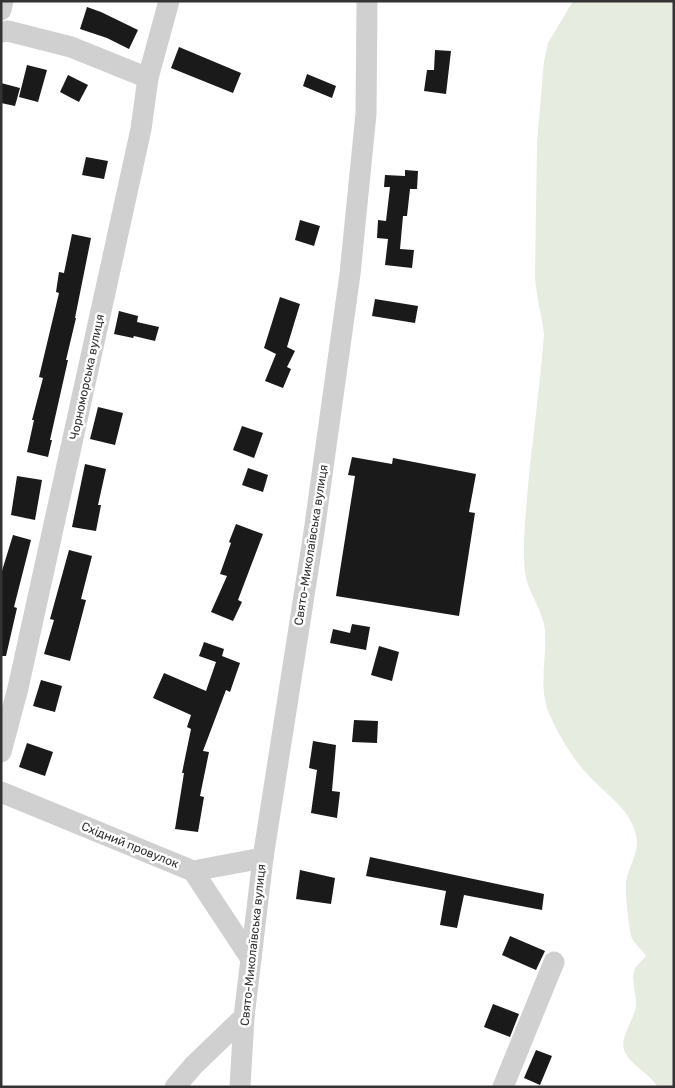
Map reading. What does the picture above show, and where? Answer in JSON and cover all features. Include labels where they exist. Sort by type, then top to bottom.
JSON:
[{"type":"street","points":[[1,10],[4,1]]},
{"type":"street","name":"Чорноморська вулиця","points":[[1,752],[18,688],[141,129],[148,78],[170,1]]},
{"type":"street","name":"Свято-Миколаївська вулиця","points":[[240,1087],[244,1017],[262,858],[314,532],[350,274],[366,114],[367,1]]},
{"type":"street","points":[[1,32],[8,31],[71,47],[148,78]]},
{"type":"street","name":"Східний провулок","points":[[1,792],[193,871],[262,858]]},
{"type":"street","points":[[193,871],[251,959]]},
{"type":"street","points":[[503,1087],[554,962]]},
{"type":"street","points":[[175,1087],[194,1065],[244,1017]]},
{"type":"shaded area","points":[[573,1],[674,1],[674,1087],[658,1087],[650,1077],[630,1060],[624,1050],[624,1040],[636,1006],[633,980],[634,971],[646,956],[632,938],[627,901],[626,882],[636,851],[637,838],[632,823],[622,808],[577,762],[549,713],[543,682],[544,623],[529,588],[525,573],[525,518],[544,335],[535,276],[537,143],[544,61],[548,43]]},
{"type":"building","points":[[87,7],[138,30],[129,49],[107,38],[80,29]]},
{"type":"building","points":[[179,47],[241,73],[233,93],[171,68]]},
{"type":"building","points":[[435,50],[451,51],[446,94],[424,91],[427,70],[434,70]]},
{"type":"building","points":[[27,65],[47,70],[38,102],[19,97]]},
{"type":"building","points":[[307,74],[336,86],[332,98],[303,86]]},
{"type":"building","points":[[68,75],[88,85],[79,102],[60,92]]},
{"type":"building","points":[[1,83],[20,88],[15,106],[1,103]]},
{"type":"building","points":[[86,157],[108,161],[104,179],[82,175]]},
{"type":"building","points":[[405,170],[418,171],[417,189],[410,189],[407,216],[403,216],[400,249],[414,250],[412,268],[385,265],[388,239],[377,238],[378,220],[386,221],[390,187],[384,187],[385,175],[405,176]]},
{"type":"building","points":[[300,220],[320,226],[314,246],[295,240]]},
{"type":"building","points":[[72,234],[91,238],[48,457],[27,452],[34,420],[32,420],[43,378],[39,377],[59,293],[56,292],[59,272],[64,273]]},
{"type":"building","points":[[280,297],[300,304],[287,347],[295,351],[287,367],[291,369],[283,388],[265,381],[276,354],[264,348]]},
{"type":"building","points":[[375,299],[418,306],[415,323],[372,316]]},
{"type":"building","points":[[119,311],[138,316],[137,322],[159,327],[155,341],[114,334]]},
{"type":"building","points":[[98,407],[123,413],[115,445],[90,439]]},
{"type":"building","points":[[242,426],[263,433],[254,458],[233,450]]},
{"type":"building","points":[[352,457],[392,464],[393,458],[476,474],[469,512],[475,513],[459,616],[336,596],[355,476],[348,475]]},
{"type":"building","points":[[85,464],[106,469],[98,505],[101,505],[96,531],[72,527]]},
{"type":"building","points":[[248,468],[268,475],[263,492],[242,485]]},
{"type":"building","points":[[17,476],[42,480],[35,520],[11,515]]},
{"type":"building","points":[[236,524],[263,534],[238,600],[242,602],[233,621],[211,612],[227,576],[220,574]]},
{"type":"building","points":[[13,535],[31,540],[14,607],[17,608],[6,656],[1,656],[1,574]]},
{"type":"building","points":[[69,550],[92,556],[81,599],[86,600],[70,661],[44,654],[54,620],[50,619]]},
{"type":"building","points":[[352,624],[370,627],[366,650],[330,643],[333,629],[350,633]]},
{"type":"building","points":[[204,642],[224,649],[222,656],[240,663],[230,692],[226,690],[203,751],[209,752],[200,796],[204,797],[198,832],[175,829],[184,773],[182,773],[191,729],[187,727],[191,715],[153,698],[164,673],[206,691],[216,662],[199,656]]},
{"type":"building","points":[[379,646],[399,652],[392,681],[371,675]]},
{"type":"building","points":[[41,680],[62,686],[55,712],[33,706]]},
{"type":"building","points":[[354,720],[378,721],[377,743],[352,742]]},
{"type":"building","points":[[313,741],[336,745],[332,791],[340,792],[337,818],[311,813],[317,770],[309,768]]},
{"type":"building","points":[[27,743],[53,752],[45,776],[19,767]]},
{"type":"building","points":[[370,857],[544,894],[542,910],[464,895],[457,928],[440,925],[446,891],[366,876]]},
{"type":"building","points":[[300,870],[335,878],[331,904],[296,899]]},
{"type":"building","points":[[510,936],[545,951],[536,970],[502,955]]},
{"type":"building","points":[[493,1004],[519,1014],[510,1037],[484,1027]]},
{"type":"building","points":[[536,1050],[552,1056],[540,1085],[524,1078]]}]
